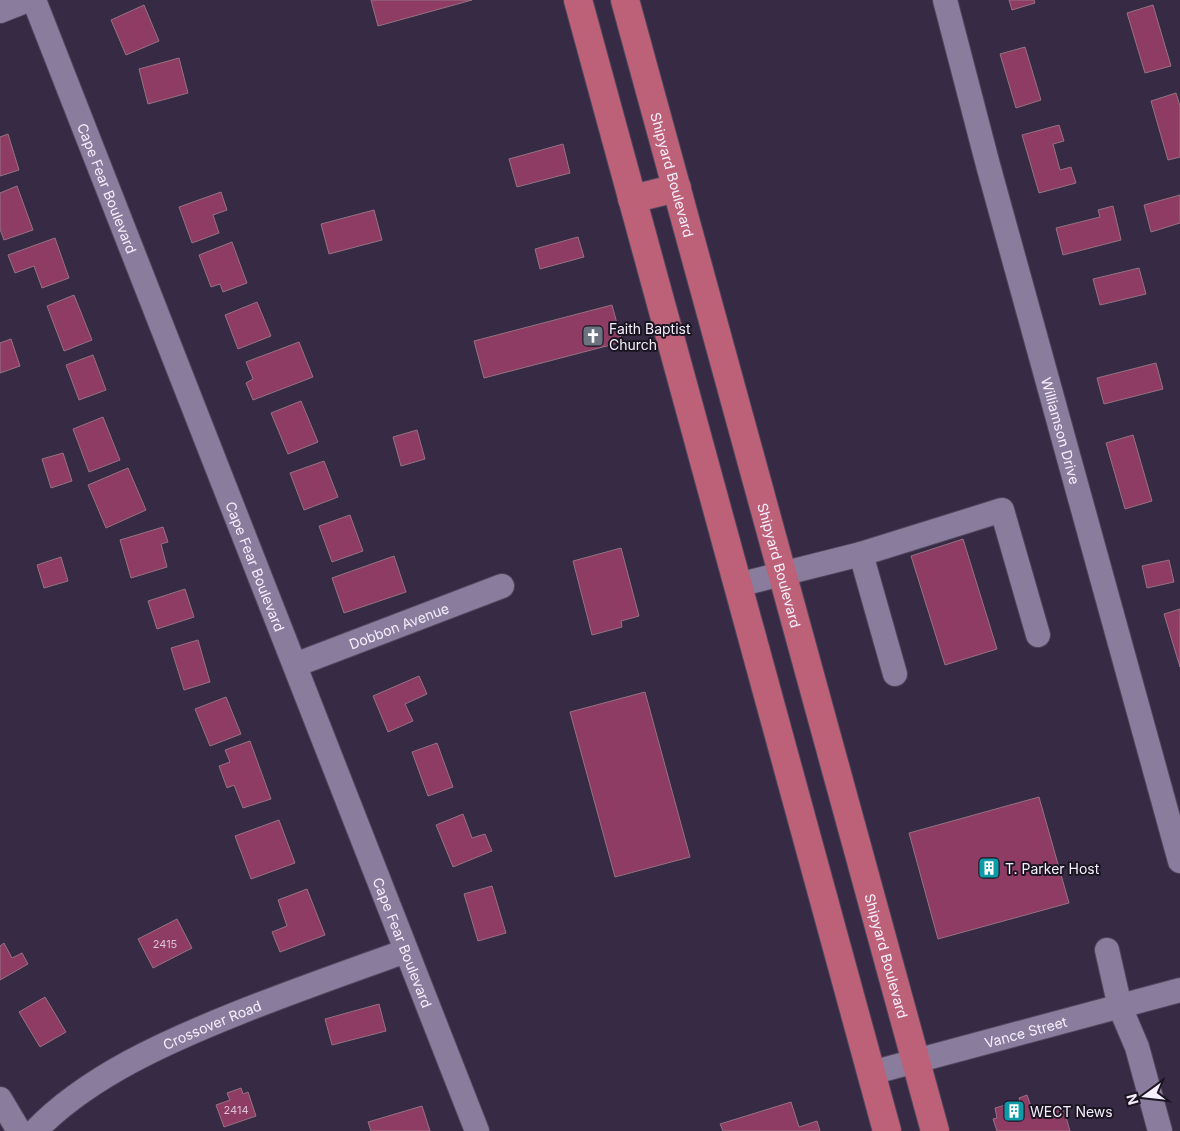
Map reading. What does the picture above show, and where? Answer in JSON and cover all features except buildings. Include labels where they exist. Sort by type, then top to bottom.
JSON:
[{"type":"main road","points":[[578,0],[887,1131]]},
{"type":"main road","name":"Shipyard Boulevard","points":[[625,0],[935,1131]]},
{"type":"main road","points":[[632,199],[676,188]]},
{"type":"street","points":[[0,11],[28,0]]},
{"type":"street","name":"Cape Fear Boulevard","points":[[34,0],[477,1131]]},
{"type":"street","name":"Williamson Drive","points":[[944,0],[1180,861]]},
{"type":"street","points":[[738,585],[861,554],[1002,510],[1038,635]]},
{"type":"street","points":[[861,554],[895,674]]},
{"type":"street","name":"Dobbon Avenue","points":[[295,665],[502,586]]},
{"type":"street","points":[[1107,950],[1120,1007],[1136,1047],[1160,1131]]},
{"type":"street","name":"Crossover Road","points":[[35,1131],[46,1119],[81,1092],[133,1060],[199,1028],[293,990],[406,951]]},
{"type":"street","name":"Vance Street","points":[[871,1074],[1180,990]]},
{"type":"street","points":[[0,1099],[19,1131]]},
{"type":"place","name":"Faith Baptist Church","points":[[593,336]]},
{"type":"place","name":"T. Parker Host","points":[[989,868]]},
{"type":"place","name":"WECT News","points":[[1014,1111]]}]
